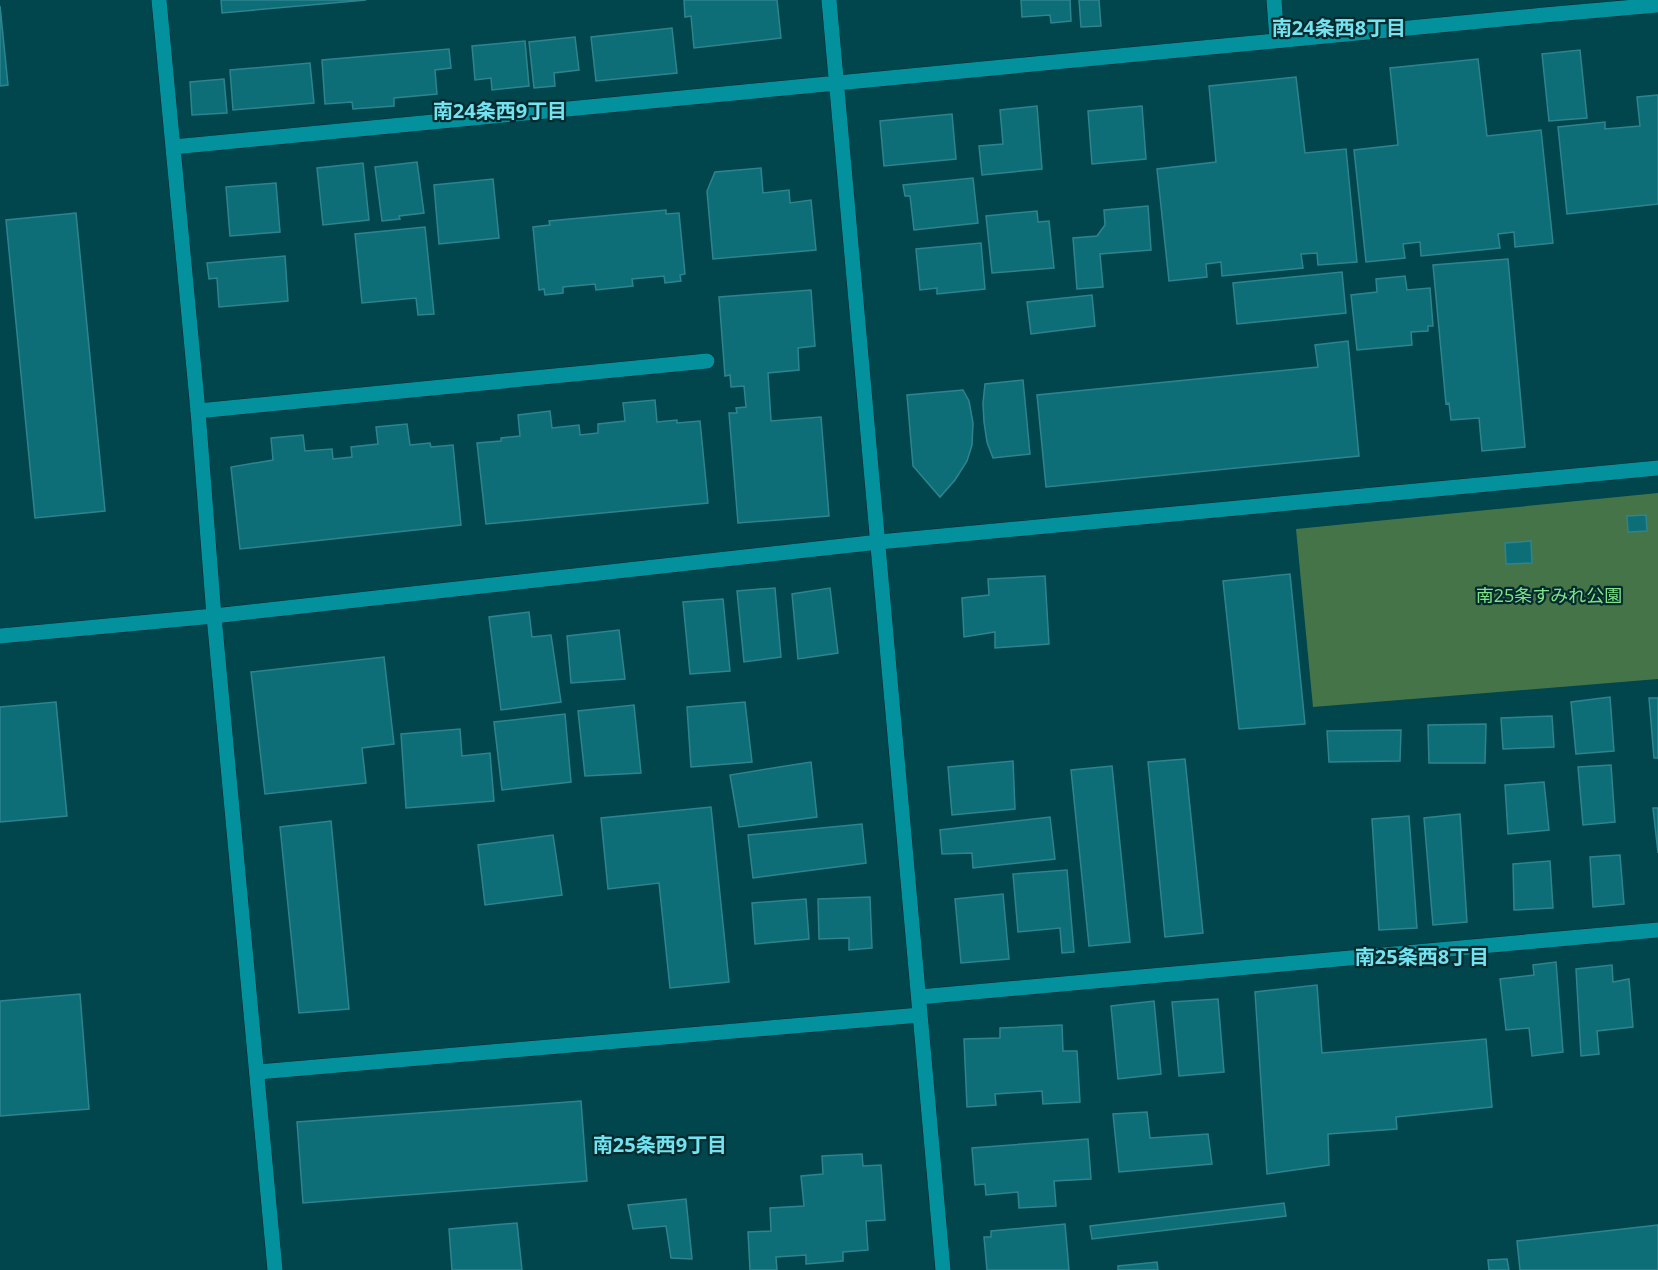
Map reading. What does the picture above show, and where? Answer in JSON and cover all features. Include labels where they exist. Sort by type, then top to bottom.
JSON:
[{"type":"street","points":[[159,0],[275,1270]]},
{"type":"street","points":[[829,0],[943,1270]]},
{"type":"street","points":[[1274,0],[1277,40]]},
{"type":"street","points":[[173,147],[1277,40],[1544,7],[1658,5]]},
{"type":"street","points":[[198,411],[707,361]]},
{"type":"street","points":[[0,636],[214,616],[879,542],[1658,468]]},
{"type":"street","points":[[919,998],[1658,930]]},
{"type":"street","points":[[258,1072],[920,1015]]},
{"type":"green space","name":"南25条すみれ公園","points":[[1658,493],[1658,679],[1313,707],[1296,529]]},
{"type":"building","points":[[221,0],[366,0],[222,13]]},
{"type":"building","points":[[684,0],[777,0],[781,38],[694,48],[691,16],[685,17]]},
{"type":"building","points":[[1021,0],[1070,0],[1071,21],[1051,23],[1050,15],[1022,17]]},
{"type":"building","points":[[1079,0],[1099,0],[1101,26],[1081,27]]},
{"type":"building","points":[[0,6],[8,85],[0,86]]},
{"type":"building","points":[[672,28],[677,73],[596,81],[591,37]]},
{"type":"building","points":[[575,37],[579,70],[554,73],[555,86],[534,88],[529,42]]},
{"type":"building","points":[[525,41],[529,86],[492,90],[491,78],[475,80],[472,46]]},
{"type":"building","points":[[449,49],[451,68],[435,70],[437,94],[394,98],[394,106],[353,109],[352,102],[325,104],[322,60]]},
{"type":"building","points":[[1580,50],[1587,118],[1549,121],[1542,54]]},
{"type":"building","points":[[1478,59],[1487,136],[1541,130],[1553,243],[1515,247],[1514,232],[1498,234],[1500,248],[1421,256],[1420,242],[1403,244],[1405,258],[1366,262],[1354,150],[1398,145],[1390,68]]},
{"type":"building","points":[[310,63],[314,103],[233,110],[230,70]]},
{"type":"building","points":[[1296,77],[1305,153],[1346,149],[1357,262],[1318,265],[1317,253],[1301,254],[1303,268],[1222,276],[1221,262],[1206,264],[1207,277],[1169,281],[1157,169],[1216,162],[1209,86]]},
{"type":"building","points":[[224,79],[227,113],[192,115],[190,82]]},
{"type":"building","points":[[1658,95],[1658,204],[1567,214],[1558,127],[1605,122],[1605,129],[1640,126],[1637,97]]},
{"type":"building","points":[[1037,106],[1042,169],[982,175],[979,146],[1003,144],[1000,110]]},
{"type":"building","points":[[1142,106],[1146,159],[1092,164],[1088,111]]},
{"type":"building","points":[[952,114],[956,159],[884,166],[880,121]]},
{"type":"building","points":[[417,162],[424,213],[382,221],[375,167]]},
{"type":"building","points":[[363,163],[369,220],[323,225],[317,168]]},
{"type":"building","points":[[761,168],[763,193],[789,190],[790,203],[811,200],[816,250],[713,259],[707,191],[715,172]]},
{"type":"building","points":[[973,178],[978,223],[914,230],[910,196],[905,196],[903,185]]},
{"type":"building","points":[[493,179],[499,238],[439,244],[434,185]]},
{"type":"building","points":[[276,183],[280,232],[230,236],[226,187]]},
{"type":"building","points":[[1148,206],[1151,250],[1100,254],[1103,287],[1077,289],[1073,238],[1097,236],[1105,225],[1104,210]]},
{"type":"building","points":[[666,210],[666,214],[679,213],[685,274],[680,275],[681,281],[665,283],[664,276],[632,279],[633,286],[596,290],[595,284],[563,287],[563,293],[545,295],[544,289],[539,290],[533,227],[550,225],[549,221]]},
{"type":"building","points":[[1037,211],[1038,222],[1049,221],[1054,268],[992,273],[986,216]]},
{"type":"building","points":[[76,213],[105,511],[35,518],[6,220]]},
{"type":"building","points":[[425,227],[434,314],[418,315],[416,298],[362,303],[355,234]]},
{"type":"building","points":[[981,243],[985,289],[937,294],[937,288],[920,290],[916,249]]},
{"type":"building","points":[[285,256],[288,301],[219,307],[217,278],[209,279],[207,263]]},
{"type":"building","points":[[1508,259],[1525,447],[1482,451],[1479,418],[1451,420],[1449,403],[1446,404],[1433,265]]},
{"type":"building","points":[[1342,272],[1346,313],[1237,324],[1233,283]]},
{"type":"building","points":[[1405,276],[1407,290],[1430,288],[1433,326],[1428,326],[1428,331],[1411,332],[1412,345],[1357,350],[1351,295],[1377,292],[1376,279]]},
{"type":"building","points":[[811,290],[815,346],[798,348],[799,370],[768,373],[771,421],[821,417],[829,516],[738,523],[729,413],[737,413],[736,408],[746,407],[744,386],[731,387],[730,375],[725,376],[719,297]]},
{"type":"building","points":[[1092,295],[1095,326],[1031,334],[1027,302]]},
{"type":"building","points":[[1348,341],[1359,456],[1046,487],[1037,395],[1318,367],[1315,345]]},
{"type":"building","points":[[1023,380],[1030,454],[993,458],[987,442],[984,422],[985,384]]},
{"type":"building","points":[[963,390],[969,401],[973,423],[972,445],[967,461],[955,480],[940,497],[913,466],[907,395]]},
{"type":"building","points":[[655,400],[657,422],[700,421],[708,503],[486,524],[477,443],[501,441],[501,438],[520,436],[518,415],[550,411],[552,428],[579,425],[580,435],[598,433],[598,424],[625,421],[623,403]]},
{"type":"building","points":[[407,424],[410,445],[430,443],[431,447],[453,445],[461,525],[240,549],[231,467],[273,460],[271,438],[303,435],[305,451],[332,449],[333,459],[352,457],[351,447],[378,444],[376,427]]},
{"type":"building","points":[[1646,515],[1647,531],[1628,532],[1627,516]]},
{"type":"building","points":[[1531,541],[1532,563],[1506,564],[1505,543]]},
{"type":"building","points":[[1290,574],[1305,724],[1239,729],[1223,581]]},
{"type":"building","points":[[1045,576],[1049,644],[995,648],[995,632],[964,637],[962,598],[989,595],[988,579]]},
{"type":"building","points":[[775,588],[781,657],[744,662],[737,591]]},
{"type":"building","points":[[830,588],[838,653],[798,659],[792,594]]},
{"type":"building","points":[[723,599],[730,671],[690,674],[683,602]]},
{"type":"building","points":[[529,612],[532,637],[551,635],[561,702],[501,710],[489,617]]},
{"type":"building","points":[[619,630],[625,679],[571,683],[567,636]]},
{"type":"building","points":[[384,657],[394,744],[362,748],[366,783],[265,794],[251,672]]},
{"type":"building","points":[[1610,697],[1614,751],[1576,754],[1571,702]]},
{"type":"building","points":[[1649,698],[1658,698],[1658,758],[1654,758]]},
{"type":"building","points":[[56,702],[67,816],[0,822],[0,707]]},
{"type":"building","points":[[745,702],[752,762],[691,767],[687,707]]},
{"type":"building","points":[[634,705],[641,773],[585,776],[578,711]]},
{"type":"building","points":[[565,714],[571,782],[502,790],[494,722]]},
{"type":"building","points":[[1552,716],[1554,747],[1503,749],[1501,718]]},
{"type":"building","points":[[1486,724],[1485,763],[1429,763],[1428,725]]},
{"type":"building","points":[[460,729],[462,756],[490,753],[494,801],[406,808],[401,734]]},
{"type":"building","points":[[1401,730],[1400,761],[1329,762],[1327,731]]},
{"type":"building","points":[[1185,759],[1203,933],[1165,937],[1148,762]]},
{"type":"building","points":[[1013,761],[1015,809],[952,815],[948,767]]},
{"type":"building","points":[[811,762],[817,817],[739,827],[730,775]]},
{"type":"building","points":[[1611,765],[1615,822],[1583,825],[1578,767]]},
{"type":"building","points":[[1112,766],[1130,942],[1089,946],[1071,770]]},
{"type":"building","points":[[1544,782],[1549,830],[1508,834],[1505,785]]},
{"type":"building","points":[[711,807],[729,982],[670,988],[659,883],[608,889],[601,818]]},
{"type":"building","points":[[1653,808],[1658,808],[1658,853]]},
{"type":"building","points":[[1460,814],[1467,922],[1433,925],[1424,818]]},
{"type":"building","points":[[1409,816],[1417,928],[1379,930],[1372,819]]},
{"type":"building","points":[[1050,817],[1055,859],[973,868],[972,853],[942,854],[940,830]]},
{"type":"building","points":[[331,821],[349,1009],[299,1013],[280,827]]},
{"type":"building","points":[[862,824],[866,863],[753,878],[748,835]]},
{"type":"building","points":[[553,835],[562,895],[485,905],[478,845]]},
{"type":"building","points":[[1620,855],[1624,904],[1593,907],[1590,857]]},
{"type":"building","points":[[1550,861],[1553,908],[1514,910],[1513,864]]},
{"type":"building","points":[[1067,870],[1074,952],[1062,953],[1060,928],[1018,932],[1013,874]]},
{"type":"building","points":[[1003,894],[1009,959],[961,963],[955,899]]},
{"type":"building","points":[[870,897],[872,948],[849,950],[849,938],[819,939],[818,899]]},
{"type":"building","points":[[806,899],[809,939],[755,944],[752,903]]},
{"type":"building","points":[[1556,962],[1563,1052],[1532,1056],[1529,1028],[1506,1030],[1500,979],[1534,975],[1533,965]]},
{"type":"building","points":[[1612,965],[1613,982],[1629,979],[1633,1027],[1597,1031],[1599,1054],[1581,1056],[1576,969]]},
{"type":"building","points":[[1317,985],[1322,1053],[1486,1039],[1492,1107],[1396,1117],[1397,1129],[1328,1134],[1329,1165],[1267,1174],[1255,992]]},
{"type":"building","points":[[80,994],[89,1109],[0,1116],[0,1001]]},
{"type":"building","points":[[1218,999],[1224,1072],[1179,1076],[1172,1002]]},
{"type":"building","points":[[1154,1001],[1161,1074],[1118,1079],[1111,1006]]},
{"type":"building","points":[[1062,1025],[1063,1051],[1077,1051],[1080,1102],[1043,1104],[1042,1091],[995,1094],[996,1105],[967,1107],[964,1039],[1000,1038],[1000,1028]]},
{"type":"building","points":[[581,1101],[587,1181],[303,1203],[297,1122]]},
{"type":"building","points":[[1147,1112],[1150,1138],[1208,1134],[1212,1164],[1119,1172],[1113,1114]]},
{"type":"building","points":[[1088,1139],[1091,1179],[1054,1181],[1056,1206],[1019,1208],[1018,1192],[986,1195],[985,1184],[975,1185],[972,1148]]},
{"type":"building","points":[[862,1154],[863,1166],[881,1165],[885,1220],[866,1221],[868,1250],[843,1252],[843,1261],[806,1264],[806,1255],[776,1257],[777,1270],[750,1270],[748,1232],[771,1231],[770,1208],[804,1206],[801,1176],[823,1174],[822,1156]]},
{"type":"building","points":[[686,1199],[692,1259],[671,1258],[666,1226],[633,1229],[628,1205]]},
{"type":"building","points":[[1284,1203],[1286,1216],[1092,1239],[1090,1226]]},
{"type":"building","points":[[517,1223],[522,1270],[452,1270],[449,1229]]},
{"type":"building","points":[[1065,1224],[1069,1270],[987,1270],[984,1237],[991,1237],[991,1231]]},
{"type":"building","points":[[1658,1225],[1658,1270],[1520,1270],[1517,1241]]},
{"type":"building","points":[[1507,1259],[1509,1270],[1489,1270],[1488,1260]]},
{"type":"building","points":[[1157,1262],[1158,1270],[1118,1270],[1118,1266]]},
{"type":"district","name":"南24条西8丁目","points":[[1339,28]]},
{"type":"district","name":"南24条西9丁目","points":[[500,111]]},
{"type":"district","name":"南25条西8丁目","points":[[1422,957]]},
{"type":"district","name":"南25条西9丁目","points":[[660,1145]]}]
